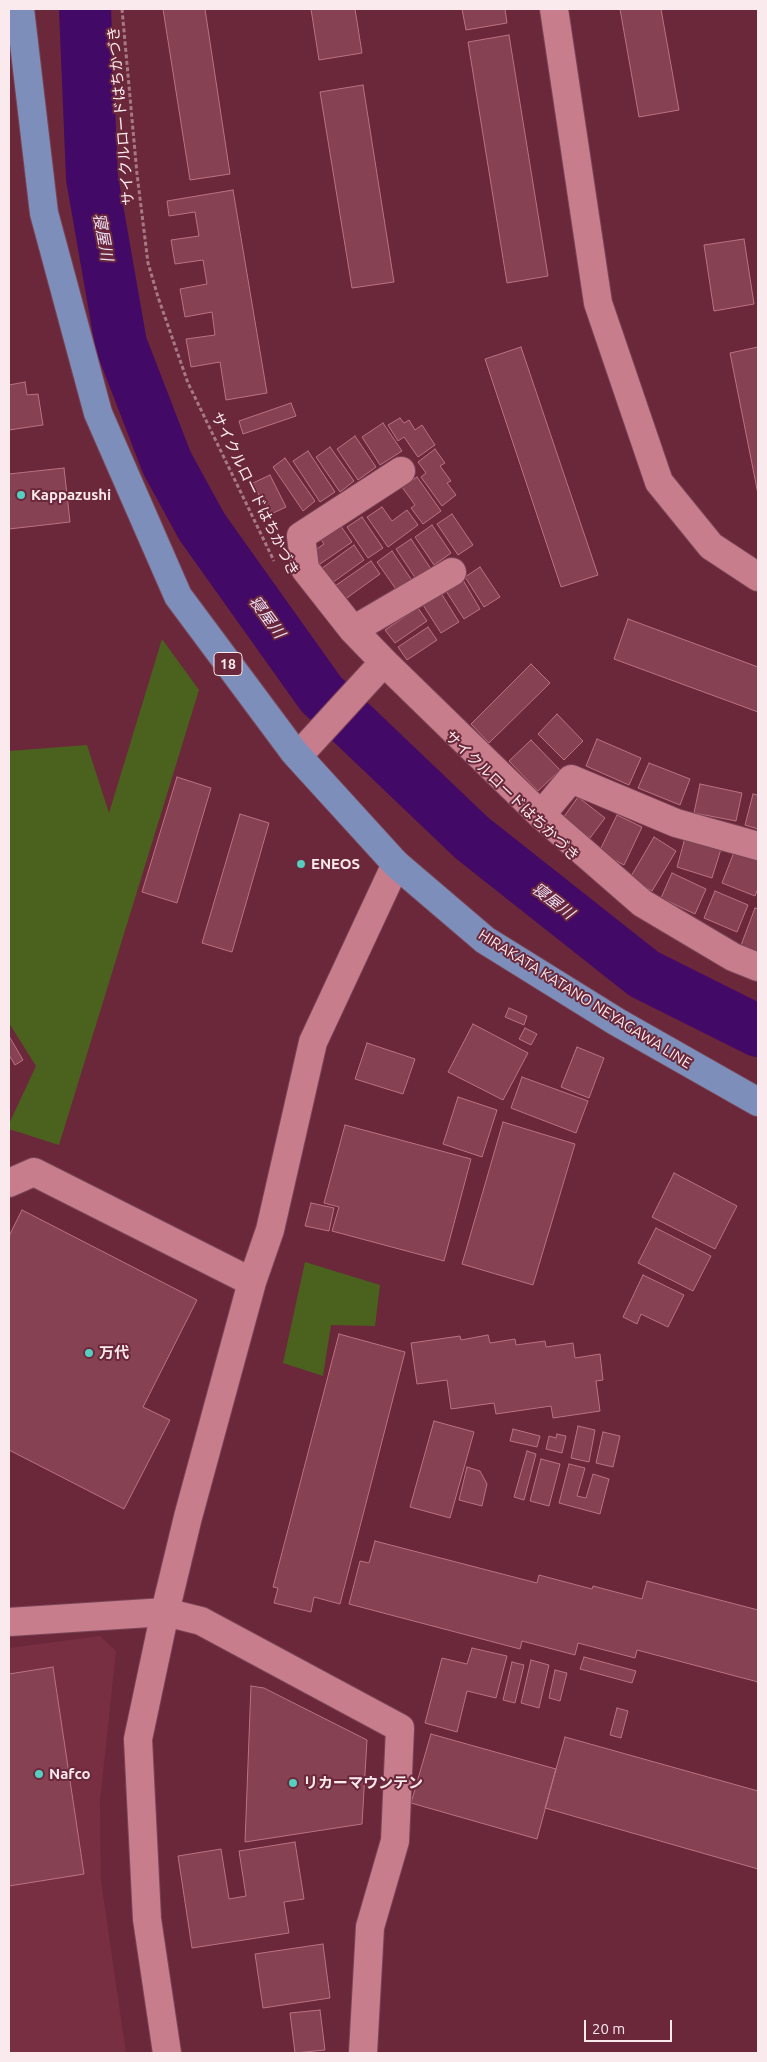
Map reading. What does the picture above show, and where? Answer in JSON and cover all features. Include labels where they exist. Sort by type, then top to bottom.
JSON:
[{"type":"main road","name":"HIRAKATA KATANO NEYAGAWA LINE","points":[[20,9],[44,213],[98,413],[178,596],[298,756],[396,864],[485,940],[617,1022],[758,1102]]},
{"type":"street","points":[[554,9],[598,303],[659,482],[711,546],[758,577]]},
{"type":"street","points":[[401,471],[301,536],[305,569],[354,630],[384,662],[541,814],[642,904],[733,958],[758,967]]},
{"type":"street","points":[[354,630],[452,572]]},
{"type":"street","points":[[298,756],[384,662]]},
{"type":"street","points":[[541,814],[571,779],[676,823],[758,846]]},
{"type":"street","points":[[167,2053],[147,1919],[138,1739],[165,1612],[188,1517],[252,1282],[270,1230],[313,1042],[396,864]]},
{"type":"street","points":[[9,1183],[34,1172],[252,1282]]},
{"type":"street","points":[[9,1622],[165,1612],[201,1621],[400,1728],[395,1841],[370,1927],[363,2053]]},
{"type":"path","name":"サイクルロードはちかづき","points":[[122,9],[137,174],[150,271],[188,383],[264,544],[278,567]]},
{"type":"shaded area","points":[[100,1636],[116,1651],[100,1801],[101,1881],[126,2053],[9,2053],[9,1648]]},
{"type":"green space","points":[[162,639],[199,690],[59,1145],[9,1129],[9,1124],[36,1066],[9,1023],[9,751],[87,745],[109,813]]},
{"type":"green space","points":[[305,1262],[380,1285],[375,1326],[331,1325],[323,1376],[283,1363]]},
{"type":"building","points":[[163,9],[205,9],[230,174],[190,180]]},
{"type":"building","points":[[311,9],[355,9],[362,53],[319,60]]},
{"type":"building","points":[[462,9],[505,9],[507,23],[466,30]]},
{"type":"building","points":[[620,9],[661,9],[679,110],[639,117]]},
{"type":"building","points":[[509,35],[548,276],[507,283],[468,42]]},
{"type":"building","points":[[363,85],[394,282],[352,288],[320,92]]},
{"type":"building","points":[[233,190],[267,393],[226,400],[220,362],[191,367],[186,339],[215,335],[212,312],[185,317],[180,289],[207,284],[203,260],[175,264],[171,240],[199,236],[195,212],[169,216],[167,201]]},
{"type":"building","points":[[744,239],[754,304],[714,311],[704,245]]},
{"type":"building","points":[[521,347],[598,575],[561,587],[485,359]]},
{"type":"building","points":[[758,347],[758,494],[730,353]]},
{"type":"building","points":[[25,382],[27,395],[38,394],[43,425],[9,430],[9,385]]},
{"type":"building","points":[[291,403],[296,416],[243,434],[239,421]]},
{"type":"building","points":[[400,418],[404,423],[409,420],[415,430],[422,425],[435,445],[418,457],[404,437],[398,441],[388,425]]},
{"type":"building","points":[[383,423],[402,451],[380,465],[362,437]]},
{"type":"building","points":[[355,436],[376,467],[358,480],[337,449]]},
{"type":"building","points":[[330,447],[354,481],[340,492],[316,457]]},
{"type":"building","points":[[435,449],[445,463],[440,466],[451,481],[447,483],[456,495],[442,506],[421,477],[426,473],[418,462]]},
{"type":"building","points":[[308,451],[335,492],[320,502],[293,461]]},
{"type":"building","points":[[285,458],[315,501],[303,511],[273,467]]},
{"type":"building","points":[[64,468],[70,522],[9,529],[9,474]]},
{"type":"building","points":[[270,475],[286,507],[269,515],[253,483]]},
{"type":"building","points":[[417,477],[441,511],[423,524],[411,508],[415,505],[402,487]]},
{"type":"building","points":[[382,507],[392,521],[407,510],[418,525],[388,547],[367,517]]},
{"type":"building","points":[[452,514],[473,545],[458,555],[437,524]]},
{"type":"building","points":[[362,517],[383,548],[368,558],[347,527]]},
{"type":"building","points":[[340,525],[352,542],[320,564],[311,553],[324,544],[320,538]]},
{"type":"building","points":[[432,525],[451,553],[434,565],[415,537]]},
{"type":"building","points":[[411,539],[433,572],[418,582],[396,549]]},
{"type":"building","points":[[354,545],[364,560],[332,583],[321,569]]},
{"type":"building","points":[[392,551],[415,585],[400,595],[377,562]]},
{"type":"building","points":[[371,561],[380,574],[344,600],[335,586]]},
{"type":"building","points":[[480,567],[500,597],[484,607],[465,577]]},
{"type":"building","points":[[463,580],[480,609],[464,619],[446,591]]},
{"type":"building","points":[[441,593],[459,622],[441,633],[423,605]]},
{"type":"building","points":[[418,608],[427,621],[395,643],[385,630]]},
{"type":"building","points":[[628,619],[758,667],[758,712],[614,659]]},
{"type":"building","points":[[428,627],[437,640],[407,660],[398,647]]},
{"type":"building","points":[[531,664],[550,683],[489,743],[471,724]]},
{"type":"building","points":[[557,714],[583,741],[564,760],[538,734]]},
{"type":"building","points":[[597,739],[641,758],[629,785],[586,766]]},
{"type":"building","points":[[531,740],[560,770],[538,791],[509,761]]},
{"type":"building","points":[[649,763],[690,779],[680,805],[638,788]]},
{"type":"building","points":[[177,777],[211,788],[177,903],[142,892]]},
{"type":"building","points":[[700,784],[742,793],[736,821],[694,813]]},
{"type":"building","points":[[753,794],[758,795],[758,829],[745,825]]},
{"type":"building","points":[[578,797],[605,818],[590,838],[563,818]]},
{"type":"building","points":[[240,814],[269,823],[232,952],[202,943]]},
{"type":"building","points":[[617,815],[642,827],[624,865],[599,852]]},
{"type":"building","points":[[654,837],[676,851],[652,891],[630,878]]},
{"type":"building","points":[[685,838],[721,849],[712,878],[677,867]]},
{"type":"building","points":[[734,852],[758,861],[758,888],[755,896],[722,883]]},
{"type":"building","points":[[672,873],[706,889],[695,914],[661,898]]},
{"type":"building","points":[[715,891],[748,905],[737,932],[704,918]]},
{"type":"building","points":[[755,908],[758,909],[758,954],[740,948]]},
{"type":"building","points":[[509,1008],[527,1016],[524,1025],[505,1017]]},
{"type":"building","points":[[473,1024],[528,1053],[503,1100],[448,1072]]},
{"type":"building","points":[[525,1028],[537,1034],[531,1045],[519,1039]]},
{"type":"building","points":[[9,1036],[23,1060],[15,1065],[9,1055]]},
{"type":"building","points":[[367,1043],[415,1059],[403,1094],[355,1079]]},
{"type":"building","points":[[577,1047],[604,1058],[589,1098],[561,1087]]},
{"type":"building","points":[[522,1077],[588,1101],[576,1133],[511,1108]]},
{"type":"building","points":[[458,1097],[497,1110],[482,1157],[443,1144]]},
{"type":"building","points":[[503,1122],[575,1144],[533,1285],[462,1264]]},
{"type":"building","points":[[345,1125],[471,1159],[444,1261],[332,1231],[339,1207],[324,1203]]},
{"type":"building","points":[[674,1173],[737,1206],[715,1249],[652,1217]]},
{"type":"building","points":[[311,1203],[334,1208],[329,1231],[305,1226]]},
{"type":"building","name":"万代","points":[[22,1210],[197,1300],[143,1407],[170,1420],[124,1509],[9,1450],[9,1236]]},
{"type":"building","points":[[656,1228],[711,1256],[693,1291],[638,1263]]},
{"type":"building","points":[[643,1275],[684,1295],[668,1327],[641,1314],[637,1324],[623,1317]]},
{"type":"building","points":[[339,1334],[405,1352],[340,1604],[314,1597],[311,1612],[274,1603],[278,1588],[273,1587]]},
{"type":"building","points":[[488,1335],[490,1343],[515,1339],[516,1345],[545,1341],[546,1347],[573,1343],[575,1358],[600,1354],[603,1380],[596,1381],[600,1411],[553,1418],[551,1406],[496,1414],[494,1403],[451,1409],[447,1380],[417,1384],[411,1343],[460,1336],[461,1340]]},
{"type":"building","points":[[434,1421],[474,1432],[450,1518],[410,1507]]},
{"type":"building","points":[[578,1426],[595,1430],[589,1462],[571,1458]]},
{"type":"building","points":[[513,1429],[540,1436],[537,1447],[510,1441]]},
{"type":"building","points":[[603,1432],[620,1436],[613,1467],[596,1463]]},
{"type":"building","points":[[557,1434],[566,1436],[562,1453],[546,1449],[549,1436],[556,1438]]},
{"type":"building","points":[[527,1451],[536,1454],[524,1500],[514,1497]]},
{"type":"building","points":[[541,1459],[560,1464],[549,1506],[530,1501]]},
{"type":"building","points":[[569,1464],[585,1468],[577,1496],[586,1498],[593,1474],[609,1479],[600,1514],[559,1503]]},
{"type":"building","points":[[467,1467],[480,1471],[487,1484],[482,1506],[459,1500]]},
{"type":"building","points":[[375,1541],[537,1583],[539,1575],[592,1589],[593,1586],[642,1599],[647,1581],[758,1610],[758,1682],[637,1650],[635,1658],[578,1643],[575,1655],[522,1641],[520,1649],[349,1604],[360,1561],[369,1563]]},
{"type":"building","points":[[472,1648],[507,1656],[496,1698],[467,1691],[457,1732],[425,1723],[442,1658],[467,1664]]},
{"type":"building","points":[[584,1657],[636,1671],[632,1683],[580,1669]]},
{"type":"building","points":[[531,1660],[549,1665],[539,1708],[521,1703]]},
{"type":"building","points":[[512,1662],[524,1665],[515,1703],[503,1700]]},
{"type":"building","name":"Nafco","points":[[53,1667],[84,1874],[9,1886],[9,1674]]},
{"type":"building","points":[[555,1670],[567,1673],[560,1701],[549,1698]]},
{"type":"building","points":[[251,1686],[264,1688],[367,1740],[362,1824],[245,1842]]},
{"type":"building","points":[[617,1708],[628,1711],[621,1738],[610,1735]]},
{"type":"building","points":[[431,1734],[556,1769],[537,1839],[411,1803]]},
{"type":"building","points":[[565,1737],[758,1791],[758,1869],[545,1808]]},
{"type":"building","points":[[295,1842],[304,1899],[284,1902],[289,1933],[192,1948],[178,1856],[221,1849],[229,1899],[246,1896],[239,1851]]},
{"type":"building","points":[[323,1944],[330,1998],[263,2008],[255,1954]]},
{"type":"building","points":[[320,2010],[325,2050],[295,2053],[290,2013]]},
{"type":"waterway","name":"寝屋川","points":[[85,9],[92,178],[121,344],[167,463],[202,527],[321,694],[472,838],[644,974],[758,1031]]},
{"type":"place","name":"Kappazushi","points":[[21,495]]},
{"type":"place","name":"ENEOS","points":[[301,864]]},
{"type":"place","name":"万代","points":[[89,1353]]},
{"type":"place","name":"Nafco","points":[[39,1774]]},
{"type":"place","name":"リカーマウンテン","points":[[293,1783]]}]
